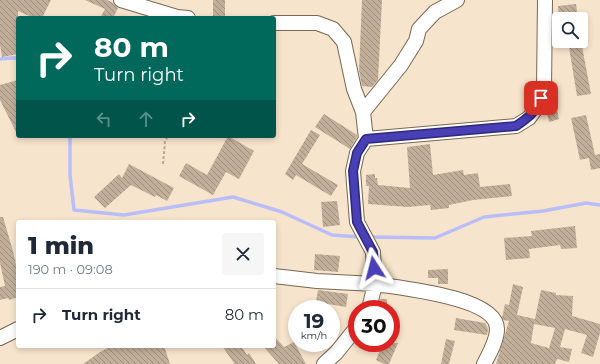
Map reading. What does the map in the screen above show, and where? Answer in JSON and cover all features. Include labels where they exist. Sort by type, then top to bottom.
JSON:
[{"type":"street","points":[[121,0],[174,16]]},
{"type":"street","points":[[363,112],[401,65],[416,41],[419,29],[435,12],[457,0]]},
{"type":"street","points":[[366,139],[516,126],[529,118],[538,107],[544,89],[545,0]]},
{"type":"street","points":[[276,23],[317,23],[333,29],[344,42],[354,89],[363,112],[366,139],[357,153],[353,171],[357,222],[373,252],[375,284],[371,300]]},
{"type":"street","points":[[276,276],[316,281],[375,284],[456,298],[483,309],[494,320],[497,329],[493,345],[484,364]]},
{"type":"street","points":[[0,338],[16,330]]},
{"type":"street","points":[[324,364],[336,353],[348,338]]},
{"type":"path","points":[[163,164],[165,141],[167,138]]},
{"type":"building","points":[[0,0],[51,0],[43,16],[29,16],[18,11],[18,16],[16,16],[16,54],[2,57],[0,45]]},
{"type":"building","points":[[85,0],[107,0],[118,8],[114,16],[101,16],[105,9]]},
{"type":"building","points":[[213,0],[225,0],[225,16],[213,16]]},
{"type":"building","points":[[362,0],[382,0],[378,80],[372,87],[362,86],[359,70]]},
{"type":"building","points":[[576,4],[577,12],[558,12],[558,6]]},
{"type":"building","points":[[569,48],[582,48],[591,94],[577,96]]},
{"type":"building","points":[[16,81],[16,132],[0,100],[0,85]]},
{"type":"building","points":[[557,110],[559,119],[549,122],[547,112]]},
{"type":"building","points":[[324,114],[357,135],[350,149],[315,127]]},
{"type":"building","points":[[586,115],[595,155],[600,154],[600,168],[591,170],[589,158],[580,160],[571,118]]},
{"type":"building","points":[[311,130],[320,135],[302,164],[338,185],[331,196],[296,175],[293,180],[285,174]]},
{"type":"building","points":[[227,138],[231,138],[254,151],[239,179],[226,172],[213,195],[179,176],[186,163],[207,175]]},
{"type":"building","points":[[430,144],[433,175],[463,170],[464,175],[478,173],[480,187],[510,184],[512,196],[473,200],[449,205],[449,208],[431,210],[430,205],[408,207],[368,204],[369,186],[366,186],[366,175],[375,174],[378,185],[410,188],[407,147]]},
{"type":"building","points":[[129,164],[174,188],[167,201],[156,195],[155,197],[131,185],[105,208],[94,197],[119,174],[122,178]]},
{"type":"building","points":[[337,201],[340,225],[323,227],[321,202]]},
{"type":"building","points":[[0,217],[3,217],[16,265],[16,298],[9,300],[8,298],[0,300],[0,287],[5,286],[0,263]]},
{"type":"building","points":[[575,226],[577,248],[561,249],[560,245],[529,249],[530,258],[506,260],[504,238],[532,236],[531,231]]},
{"type":"building","points":[[315,254],[340,256],[338,272],[314,270]]},
{"type":"building","points":[[448,269],[448,284],[438,284],[438,278],[428,278],[428,270]]},
{"type":"building","points":[[513,284],[523,287],[517,315],[535,319],[541,290],[556,293],[556,295],[573,296],[572,316],[600,324],[600,333],[593,357],[581,353],[587,335],[565,329],[560,347],[572,349],[569,362],[557,359],[555,364],[496,364],[509,321],[503,320],[502,318],[505,304],[509,305]],"holes":[[[534,324],[555,328],[549,348],[531,343]]]},
{"type":"building","points":[[318,290],[348,294],[346,307],[340,306],[340,300],[316,300]]},
{"type":"building","points":[[456,318],[485,323],[488,329],[487,335],[454,330]]},
{"type":"building","points":[[276,338],[284,347],[288,345],[288,352],[299,352],[306,364],[279,364],[265,348],[276,348]]},
{"type":"building","points":[[446,339],[455,341],[449,364],[441,364]]},
{"type":"building","points":[[107,348],[165,348],[170,364],[83,364]]},
{"type":"building","points":[[223,348],[242,348],[247,355],[249,353],[256,364],[233,364],[234,363]]},
{"type":"building","points":[[379,352],[394,352],[389,364],[384,364],[376,360]]},
{"type":"waterway","points":[[0,59],[16,58]]},
{"type":"waterway","points":[[70,138],[70,175],[74,210],[124,215],[233,197],[282,212],[332,235],[360,237]]},
{"type":"waterway","points":[[370,237],[435,238],[484,217],[543,211],[586,203],[600,205]]},
{"type":"route","points":[[374,268],[373,252],[357,222],[353,171],[357,153],[366,139],[516,126],[529,118],[538,107],[541,98]]}]
